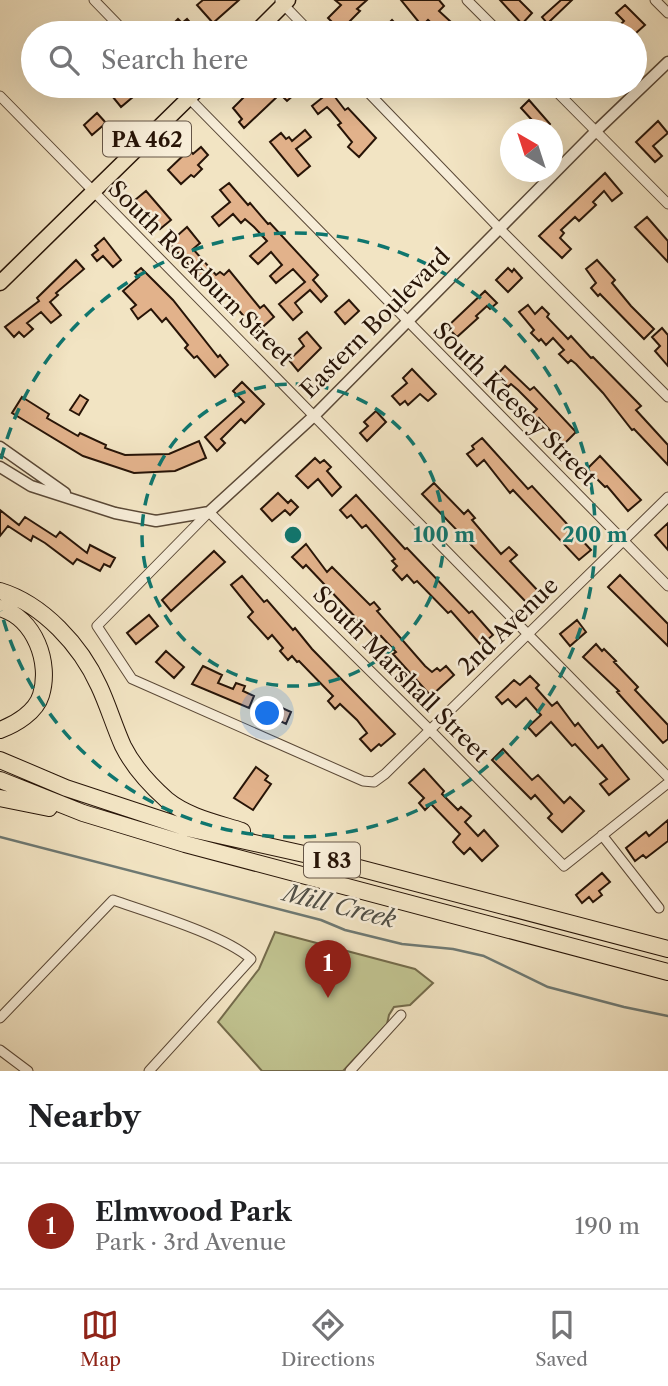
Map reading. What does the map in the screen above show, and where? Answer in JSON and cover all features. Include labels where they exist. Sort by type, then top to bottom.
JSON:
[{"type":"highway","points":[[0,591],[28,603],[45,616],[84,659],[99,685],[124,747],[139,771],[169,802],[188,813],[313,856]]},
{"type":"highway","points":[[0,608],[27,626],[44,661],[41,697],[32,711],[12,726],[0,730]]},
{"type":"highway","name":"I 83","points":[[0,760],[66,788],[187,828],[313,856],[668,949]]},
{"type":"highway","name":"I 83","points":[[0,780],[83,813],[185,845],[668,972]]},
{"type":"highway","points":[[0,798],[108,821]]},
{"type":"main road","points":[[266,21],[284,2]]},
{"type":"main road","name":"PA 462","points":[[0,283],[91,189],[188,98]]},
{"type":"street","points":[[94,0],[114,21]]},
{"type":"street","points":[[467,0],[488,21]]},
{"type":"street","points":[[655,0],[668,13]]},
{"type":"street","points":[[284,2],[301,21]]},
{"type":"street","name":"Eastern Boulevard","points":[[647,82],[668,62]]},
{"type":"street","name":"South Rockburn Street","points":[[0,96],[668,777]]},
{"type":"street","name":"South Keesey Street","points":[[188,98],[668,586]]},
{"type":"street","points":[[374,98],[668,397]]},
{"type":"street","points":[[563,98],[668,204]]},
{"type":"street","name":"Eastern Boulevard","points":[[209,512],[315,415],[630,98]]},
{"type":"street","points":[[0,447],[72,499]]},
{"type":"street","points":[[0,467],[31,486],[115,513],[156,521],[209,512]]},
{"type":"street","name":"2nd Avenue","points":[[209,512],[97,626],[132,679],[363,782],[374,782],[668,496]]},
{"type":"street","name":"South Marshall Street","points":[[209,512],[564,866],[602,835]]},
{"type":"street","points":[[659,908],[602,835],[668,783]]},
{"type":"street","points":[[0,1018],[113,900],[242,951],[251,959],[149,1071]]},
{"type":"street","points":[[350,1071],[401,1015]]},
{"type":"street","points":[[0,1050],[28,1071]]},
{"type":"green space","points":[[275,932],[415,969],[433,983],[410,1005],[394,1007],[387,1024],[343,1071],[262,1071],[218,1022],[259,969]]},
{"type":"building","points":[[203,0],[239,0],[215,21],[211,21],[197,5]]},
{"type":"building","points":[[335,0],[367,0],[357,9],[360,11],[350,21],[331,21],[328,18],[341,5]]},
{"type":"building","points":[[401,0],[439,0],[444,6],[439,11],[450,21],[428,20],[418,21]]},
{"type":"building","points":[[500,0],[519,0],[532,13],[525,21],[519,21]]},
{"type":"building","points":[[561,0],[572,0],[550,21],[545,21],[542,17]]},
{"type":"building","points":[[625,5],[641,21],[624,21],[616,13]]},
{"type":"building","points":[[114,98],[132,98],[121,107]]},
{"type":"building","points":[[243,98],[276,98],[244,128],[239,122],[242,119],[233,108]]},
{"type":"building","points":[[322,98],[336,98],[376,138],[359,157],[348,147],[352,142],[331,111],[327,107],[318,114],[312,106]]},
{"type":"building","points":[[529,100],[546,119],[531,119],[521,108]]},
{"type":"building","points":[[97,113],[106,123],[92,135],[84,125]]},
{"type":"building","points":[[658,121],[668,133],[653,146],[662,156],[655,162],[636,142]]},
{"type":"building","points":[[305,130],[311,137],[296,149],[310,166],[298,176],[270,142],[281,133],[292,141]]},
{"type":"building","points":[[201,147],[208,155],[198,165],[202,169],[181,184],[168,170],[189,150],[193,154]]},
{"type":"building","points":[[605,173],[622,193],[612,201],[604,191],[593,202],[596,205],[579,221],[575,217],[561,230],[564,233],[560,238],[571,249],[562,258],[539,236]]},
{"type":"building","points":[[229,183],[318,275],[313,280],[327,296],[321,302],[310,290],[295,303],[302,312],[293,320],[279,304],[305,282],[293,269],[276,283],[270,276],[282,265],[271,252],[258,264],[250,256],[267,241],[254,227],[245,219],[241,223],[233,214],[219,226],[212,217],[230,202],[220,190]]},
{"type":"building","points":[[146,191],[171,220],[160,229],[135,200]]},
{"type":"building","points":[[647,217],[668,241],[668,262],[635,227]]},
{"type":"building","points":[[187,227],[200,243],[193,249],[216,275],[220,272],[224,275],[229,270],[260,308],[264,305],[274,317],[257,332],[226,295],[224,297],[207,277],[200,277],[169,243]]},
{"type":"building","points":[[104,238],[121,260],[113,267],[103,256],[97,261],[92,255],[98,250],[95,246]]},
{"type":"building","points":[[76,260],[84,269],[56,293],[58,295],[50,302],[61,315],[51,323],[41,312],[27,323],[33,329],[24,337],[19,332],[14,337],[5,327],[39,301],[37,298]]},
{"type":"building","points":[[597,260],[615,280],[612,283],[631,306],[654,329],[644,339],[591,288],[596,283],[586,269]]},
{"type":"building","points":[[141,268],[173,300],[218,357],[220,355],[228,365],[215,377],[197,356],[194,358],[185,348],[188,345],[166,318],[162,322],[151,309],[138,319],[131,309],[136,305],[123,291],[139,277],[135,273]]},
{"type":"building","points":[[508,268],[512,272],[514,269],[522,278],[508,292],[496,280]]},
{"type":"building","points":[[485,291],[497,303],[490,309],[487,306],[457,337],[447,327]]},
{"type":"building","points":[[349,300],[359,311],[345,324],[335,312]]},
{"type":"building","points":[[528,305],[535,314],[542,307],[549,314],[547,317],[568,339],[571,336],[641,406],[636,410],[668,445],[668,465],[634,429],[632,430],[576,364],[571,360],[568,363],[559,354],[564,350],[553,338],[546,345],[531,333],[534,330],[519,312]]},
{"type":"building","points":[[662,328],[668,335],[668,366],[655,351],[660,346],[652,337]]},
{"type":"building","points":[[307,332],[321,348],[298,371],[289,360],[304,346],[299,339]]},
{"type":"building","points":[[505,366],[530,390],[534,387],[576,432],[563,445],[539,418],[538,420],[532,414],[537,409],[511,384],[508,387],[496,376]]},
{"type":"building","points":[[412,369],[436,394],[428,401],[420,394],[408,405],[405,401],[400,405],[392,396],[407,383],[403,378]]},
{"type":"building","points":[[242,382],[264,404],[245,423],[241,419],[221,439],[225,443],[217,451],[205,437],[244,402],[233,391]]},
{"type":"building","points":[[80,395],[88,400],[79,415],[70,410]]},
{"type":"building","points":[[22,397],[49,414],[47,418],[78,436],[80,433],[106,445],[105,448],[125,455],[169,454],[199,441],[206,458],[175,471],[134,473],[83,456],[12,413]]},
{"type":"building","points":[[376,411],[386,422],[367,441],[360,433],[368,426],[364,422]]},
{"type":"building","points":[[482,438],[528,489],[532,486],[591,550],[579,560],[513,490],[510,493],[484,460],[477,466],[467,454]]},
{"type":"building","points":[[600,456],[641,500],[628,511],[607,486],[587,469]]},
{"type":"building","points":[[315,458],[320,463],[324,460],[331,467],[327,471],[341,487],[332,496],[318,479],[308,488],[296,476]]},
{"type":"building","points":[[434,483],[464,514],[468,510],[475,518],[472,520],[501,554],[509,547],[517,555],[510,561],[540,593],[528,604],[422,494]]},
{"type":"building","points":[[278,493],[288,503],[291,500],[298,507],[290,515],[285,510],[272,521],[261,509]]},
{"type":"building","points":[[356,495],[405,549],[407,548],[469,613],[472,611],[493,635],[481,645],[451,611],[448,613],[417,581],[414,583],[407,575],[402,580],[393,570],[397,566],[392,561],[395,559],[366,525],[362,528],[351,515],[347,518],[340,510]]},
{"type":"building","points":[[0,510],[19,525],[25,517],[56,537],[60,532],[87,553],[90,545],[115,558],[110,567],[104,564],[100,571],[77,559],[73,564],[45,543],[33,536],[31,541],[8,526],[0,536]]},
{"type":"building","points":[[668,523],[668,550],[655,535]]},
{"type":"building","points":[[306,544],[327,572],[332,567],[370,605],[374,602],[380,609],[377,611],[425,666],[432,672],[437,668],[440,671],[446,666],[454,675],[431,696],[393,654],[396,652],[381,636],[377,640],[306,565],[303,568],[292,557]]},
{"type":"building","points":[[214,551],[225,562],[171,611],[162,600]]},
{"type":"building","points":[[620,575],[668,624],[668,646],[608,587]]},
{"type":"building","points":[[242,576],[264,602],[267,600],[293,630],[295,628],[395,734],[371,751],[360,739],[367,733],[357,720],[340,704],[335,709],[328,701],[333,696],[299,661],[292,656],[288,660],[280,651],[283,648],[272,635],[268,639],[248,617],[253,612],[231,585]]},
{"type":"building","points":[[149,615],[158,626],[136,644],[127,633]]},
{"type":"building","points":[[577,620],[586,632],[570,646],[560,634]]},
{"type":"building","points":[[596,644],[616,661],[614,662],[638,687],[635,690],[668,725],[668,739],[663,743],[617,692],[619,691],[583,657]]},
{"type":"building","points":[[166,651],[184,667],[174,678],[156,662]]},
{"type":"building","points":[[203,666],[222,675],[218,683],[233,689],[236,683],[245,686],[243,691],[254,696],[249,708],[192,684]]},
{"type":"building","points":[[530,676],[539,685],[536,688],[552,706],[557,702],[575,726],[578,723],[598,748],[602,745],[629,779],[609,795],[600,784],[607,779],[551,722],[536,736],[528,727],[541,715],[526,698],[516,707],[508,699],[502,704],[496,697],[514,680],[520,685]]},
{"type":"building","points":[[269,702],[291,712],[286,724],[264,713]]},
{"type":"building","points":[[503,749],[532,780],[538,775],[564,803],[570,797],[584,811],[562,832],[548,818],[552,814],[535,795],[531,799],[492,760]]},
{"type":"building","points":[[256,767],[268,776],[265,780],[271,784],[253,810],[234,798]]},
{"type":"building","points":[[424,769],[444,791],[442,794],[458,810],[461,807],[471,816],[465,822],[478,836],[484,830],[498,846],[482,861],[470,848],[464,854],[457,847],[453,842],[460,834],[431,804],[425,810],[419,803],[424,798],[409,783]]},
{"type":"building","points":[[668,820],[668,841],[646,858],[643,855],[635,861],[626,848],[646,832],[649,836]]},
{"type":"building","points":[[602,873],[610,882],[599,891],[602,895],[593,902],[589,897],[582,903],[576,895]]},
{"type":"waterway","name":"Mill Creek","points":[[0,837],[321,920],[345,930],[402,944],[453,949],[484,956],[548,987],[668,1016]]},
{"type":"place","name":"Elmwood Park","points":[[328,998]]}]
